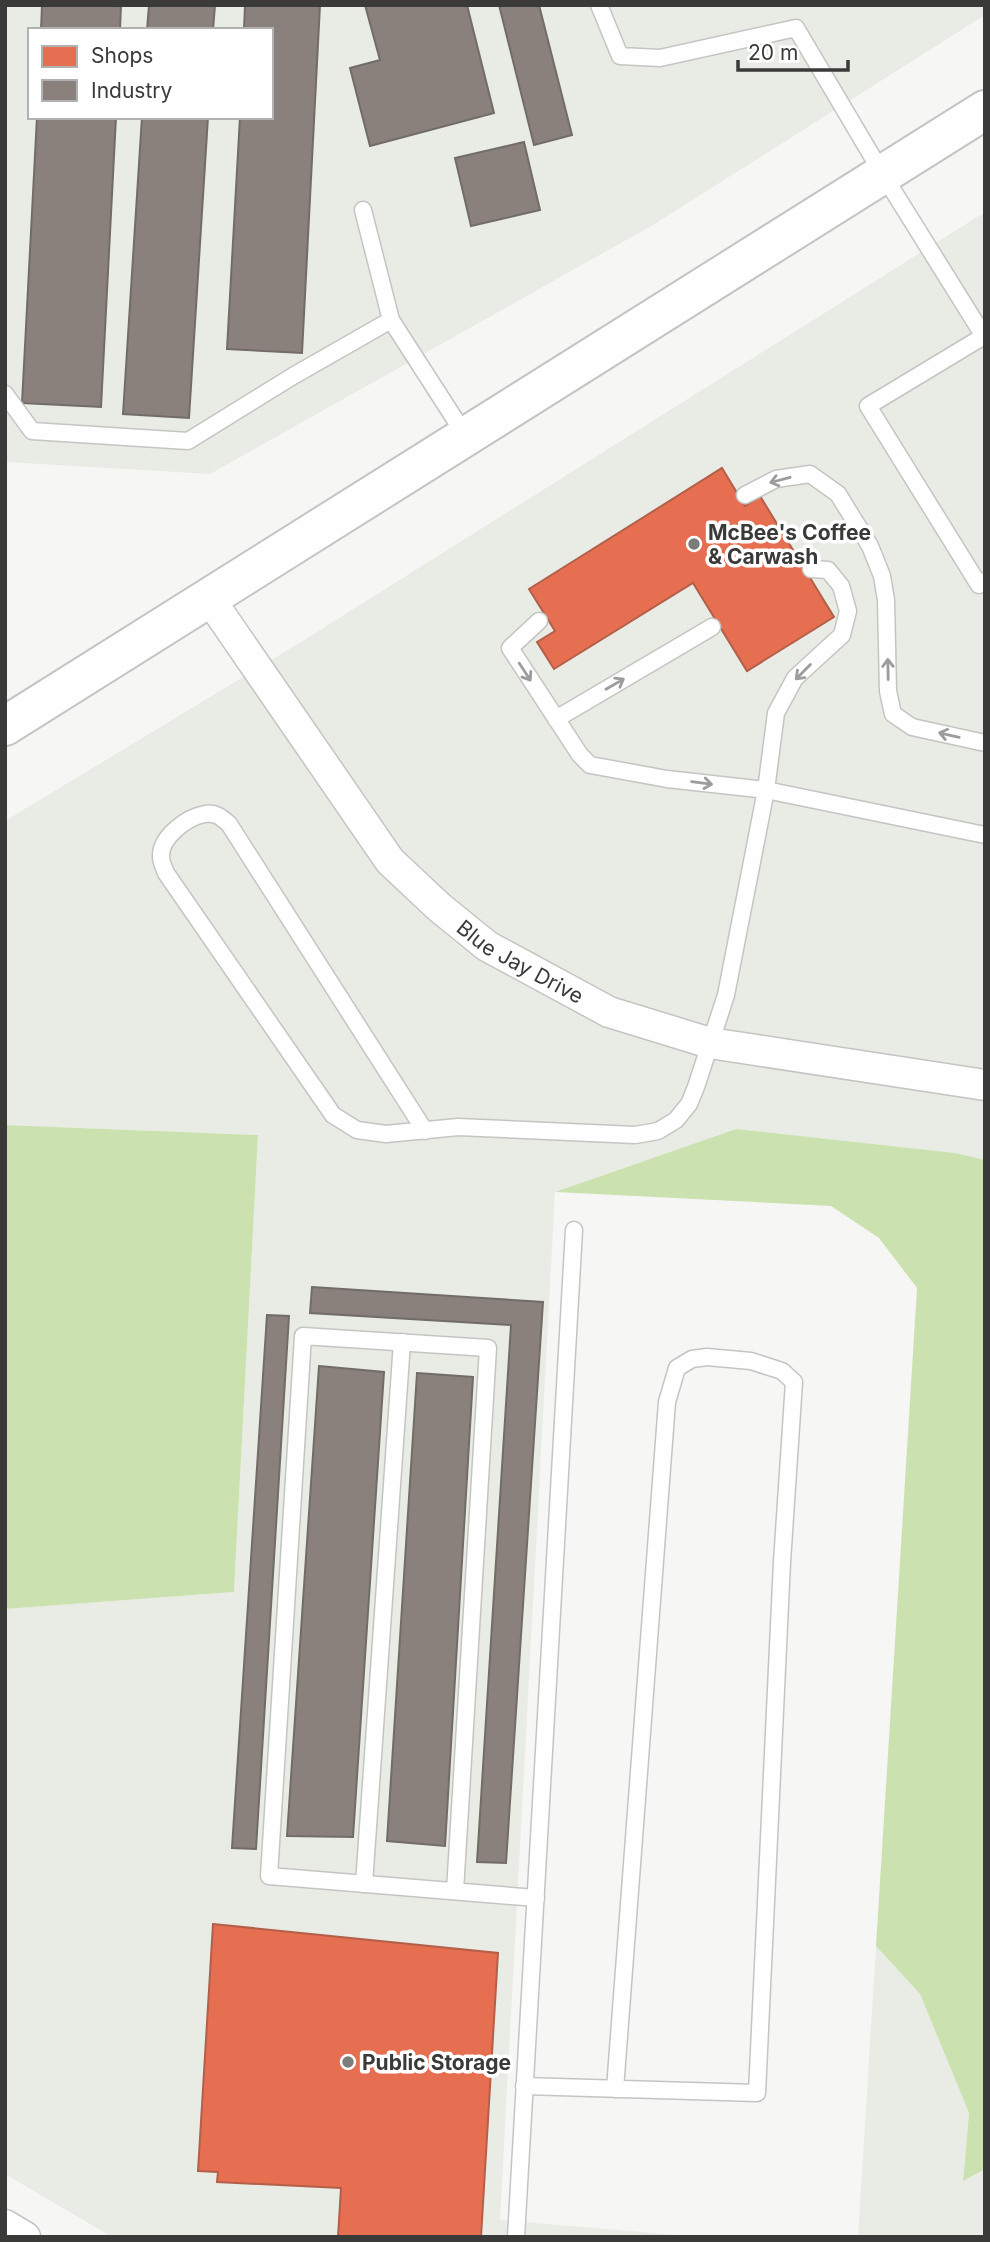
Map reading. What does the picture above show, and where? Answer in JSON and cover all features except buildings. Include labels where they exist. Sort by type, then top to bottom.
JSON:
[{"type":"main road","points":[[5,726],[985,110]]},
{"type":"street","name":"Blue Jay Drive","points":[[209,598],[390,861],[439,907],[487,946],[609,1012],[710,1043],[985,1085]]},
{"type":"street","points":[[5,2225],[25,2237]]},
{"type":"lane","points":[[599,5],[620,56],[660,58],[796,28],[984,337],[869,407],[979,585],[985,581]]},
{"type":"lane","points":[[363,210],[391,320],[465,435]]},
{"type":"lane","points":[[5,394],[32,431],[188,441],[391,320]]},
{"type":"lane","points":[[745,495],[776,479],[810,474],[838,494],[870,546],[882,576],[887,600],[888,691],[893,714],[912,727],[985,743]]},
{"type":"lane","points":[[425,1131],[229,824],[219,815],[205,814],[171,834],[163,845],[160,859],[166,873],[333,1115],[357,1130],[386,1134],[425,1131],[458,1127],[635,1135],[658,1131],[676,1120],[689,1104],[726,995],[766,790],[776,713],[795,678],[842,635],[848,611],[841,586],[828,570],[811,569]]},
{"type":"lane","points":[[539,621],[510,648],[580,755],[590,765],[667,779],[766,790],[985,835]]},
{"type":"lane","points":[[556,719],[712,627]]},
{"type":"lane","points":[[516,2237],[574,1230]]},
{"type":"lane","points":[[455,1891],[488,1348],[303,1336],[268,1877],[536,1898]]},
{"type":"lane","points":[[364,1884],[402,1342]]},
{"type":"lane","points":[[524,2086],[615,2089],[757,2093],[782,1562],[794,1382],[782,1371],[751,1361],[707,1357],[692,1359],[677,1368],[667,1402],[615,2089]]},
{"type":"shaded area","points":[[5,5],[985,5],[985,15],[653,225],[210,474],[5,462]]},
{"type":"shaded area","points":[[985,212],[985,1160],[955,1153],[736,1129],[555,1192],[500,2220],[700,2237],[112,2237],[5,2174],[5,1609],[234,1592],[258,1135],[5,1125],[5,821],[301,642]]},
{"type":"shaded area","points":[[876,1946],[920,1994],[969,2113],[963,2180],[985,2169],[985,2237],[858,2237]]},
{"type":"green space","points":[[5,1125],[258,1135],[234,1592],[5,1609]]},
{"type":"green space","points":[[736,1129],[955,1153],[985,1160],[985,2169],[963,2181],[969,2113],[920,1994],[876,1946],[917,1288],[879,1238],[831,1206],[555,1192]]},
{"type":"place","name":"McBee's Coffee & Carwash","points":[[694,544]]},
{"type":"place","name":"Public Storage","points":[[348,2062]]}]
